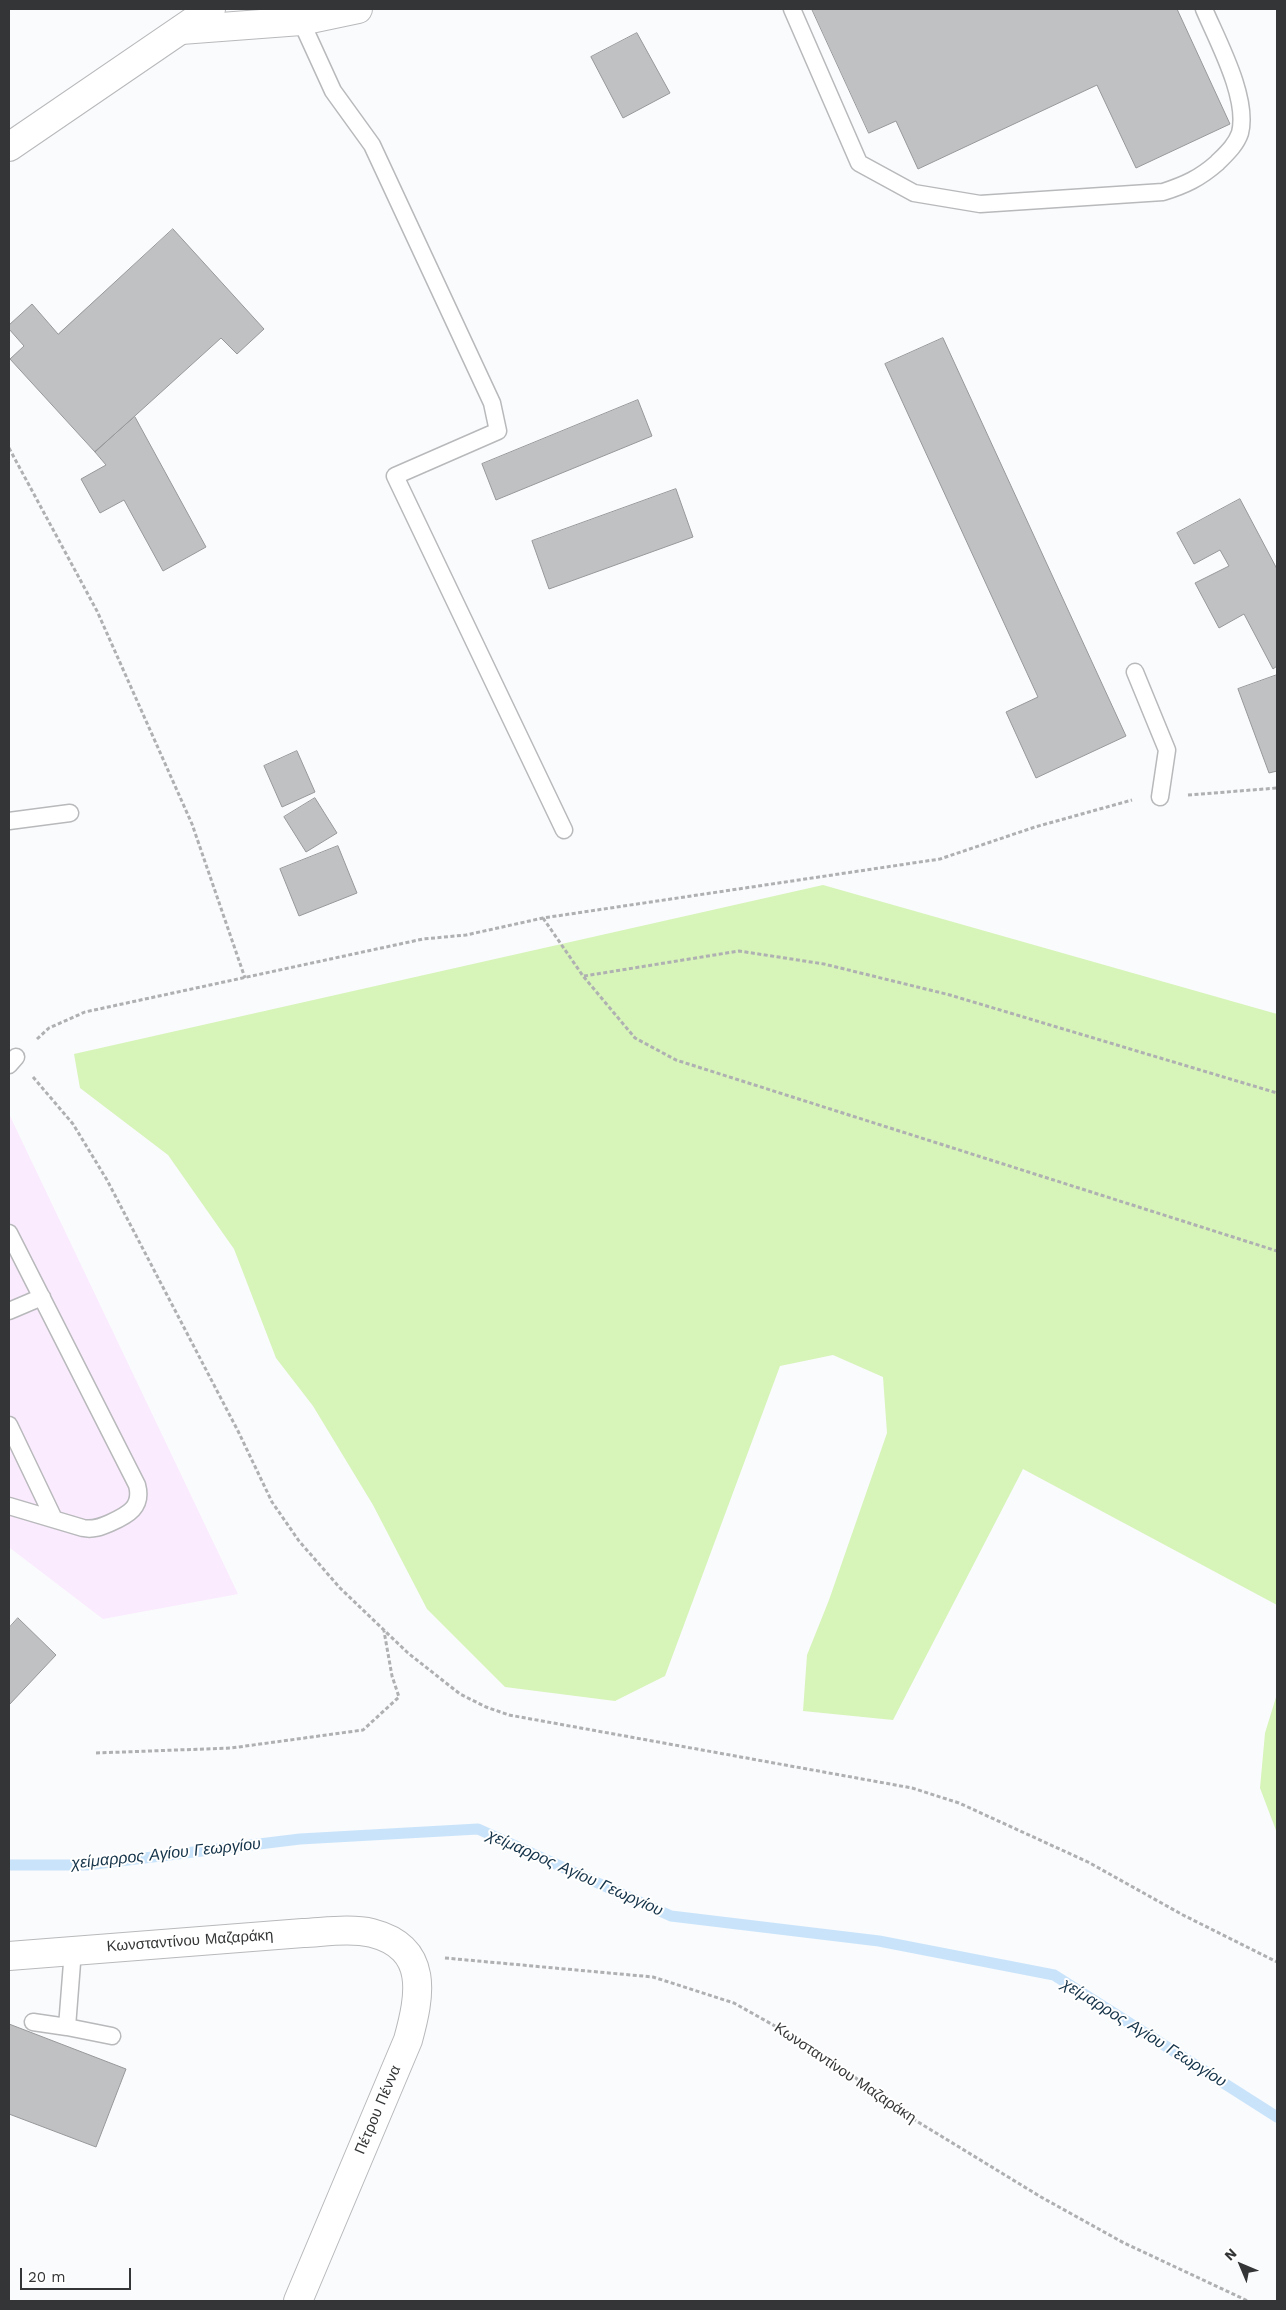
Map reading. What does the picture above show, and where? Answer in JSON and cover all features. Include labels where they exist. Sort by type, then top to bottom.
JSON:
[{"type":"street","points":[[9,148],[211,9]]},
{"type":"street","points":[[181,30],[301,21],[358,9]]},
{"type":"street","name":"Κωνσταντίνου Μαζαράκη","points":[[9,1956],[303,1933],[351,1931],[371,1933]]},
{"type":"street","name":"Πέτρου Πέννα","points":[[298,2301],[408,2040],[417,2006],[417,1975],[406,1954],[397,1945],[371,1933]]},
{"type":"lane","points":[[792,9],[859,164],[914,193],[980,204],[1163,192],[1191,183],[1204,174],[1232,148],[1240,132],[1241,113],[1236,82],[1204,9]]},
{"type":"lane","points":[[301,21],[333,91],[372,145],[492,403],[498,431],[395,476],[564,830]]},
{"type":"lane","points":[[1135,672],[1167,750],[1160,797]]},
{"type":"lane","points":[[9,821],[70,812]]},
{"type":"lane","points":[[9,1233],[137,1485],[139,1494],[138,1503],[133,1510],[98,1528],[88,1529],[9,1506]]},
{"type":"lane","points":[[9,1311],[42,1297]]},
{"type":"lane","points":[[9,1425],[54,1519]]},
{"type":"lane","points":[[67,2027],[73,1950]]},
{"type":"lane","points":[[33,2022],[112,2036]]},
{"type":"path","points":[[9,448],[98,611],[192,824],[245,978]]},
{"type":"path","points":[[1277,788],[1133,800],[1035,826],[940,859],[543,918],[466,935],[423,939],[84,1012],[49,1028],[12,1061],[73,1124],[107,1180],[238,1431],[272,1502],[299,1541],[340,1588],[384,1631],[408,1653],[460,1694],[486,1707],[509,1715],[912,1788],[959,1803],[1088,1862],[1183,1915],[1277,1962]]},
{"type":"path","points":[[543,918],[583,976],[634,1038],[676,1060],[1277,1251]]},
{"type":"path","points":[[583,976],[739,951],[824,964],[950,995],[1277,1093]]},
{"type":"path","points":[[96,1753],[231,1748],[363,1730],[399,1697],[392,1676],[384,1631]]},
{"type":"path","name":"Κωνσταντίνου Μαζαράκη","points":[[406,1954],[654,1977],[734,2003],[791,2034],[841,2067],[900,2111],[1041,2197],[1124,2243],[1248,2301]]},
{"type":"shaded area","points":[[9,1114],[238,1594],[103,1619],[9,1549]]},
{"type":"green space","points":[[823,885],[1277,1014],[1277,1605],[1023,1469],[893,1720],[803,1711],[807,1655],[829,1600],[887,1433],[883,1377],[833,1355],[780,1366],[665,1676],[615,1701],[505,1687],[427,1609],[373,1505],[313,1406],[276,1358],[234,1249],[168,1155],[80,1088],[74,1054]]},
{"type":"green space","points":[[1277,1694],[1277,1833],[1260,1788],[1265,1733]]},
{"type":"building","points":[[812,9],[1177,9],[1230,124],[1136,168],[1097,85],[918,169],[896,121],[869,133]]},
{"type":"building","points":[[637,33],[670,93],[623,118],[591,57]]},
{"type":"building","points":[[173,229],[264,329],[237,354],[221,338],[95,452],[10,359],[24,346],[9,329],[9,325],[32,304],[58,334]]},
{"type":"building","points":[[943,338],[1126,736],[1036,778],[1006,712],[1038,697],[885,364]]},
{"type":"building","points":[[638,400],[652,436],[496,500],[482,464]]},
{"type":"building","points":[[135,417],[206,547],[163,571],[124,500],[100,513],[81,479],[106,465],[95,452]]},
{"type":"building","points":[[676,489],[693,537],[549,589],[532,541]]},
{"type":"building","points":[[1240,499],[1277,569],[1277,666],[1273,669],[1244,614],[1219,628],[1195,583],[1229,566],[1220,550],[1194,564],[1177,533]]},
{"type":"building","points":[[1277,675],[1277,771],[1269,773],[1238,689]]},
{"type":"building","points":[[297,751],[315,792],[282,807],[264,766]]},
{"type":"building","points":[[315,798],[337,833],[306,852],[284,817]]},
{"type":"building","points":[[338,846],[357,893],[299,916],[280,869]]},
{"type":"building","points":[[18,1618],[56,1655],[9,1705],[9,1628]]},
{"type":"building","points":[[9,2024],[126,2069],[96,2147],[9,2114]]},
{"type":"waterway","name":"χείμαρρος Αγίου Γεωργίου","points":[[9,1865],[87,1865],[300,1839],[478,1829],[671,1916],[879,1941],[1054,1975],[1277,2117]]}]
